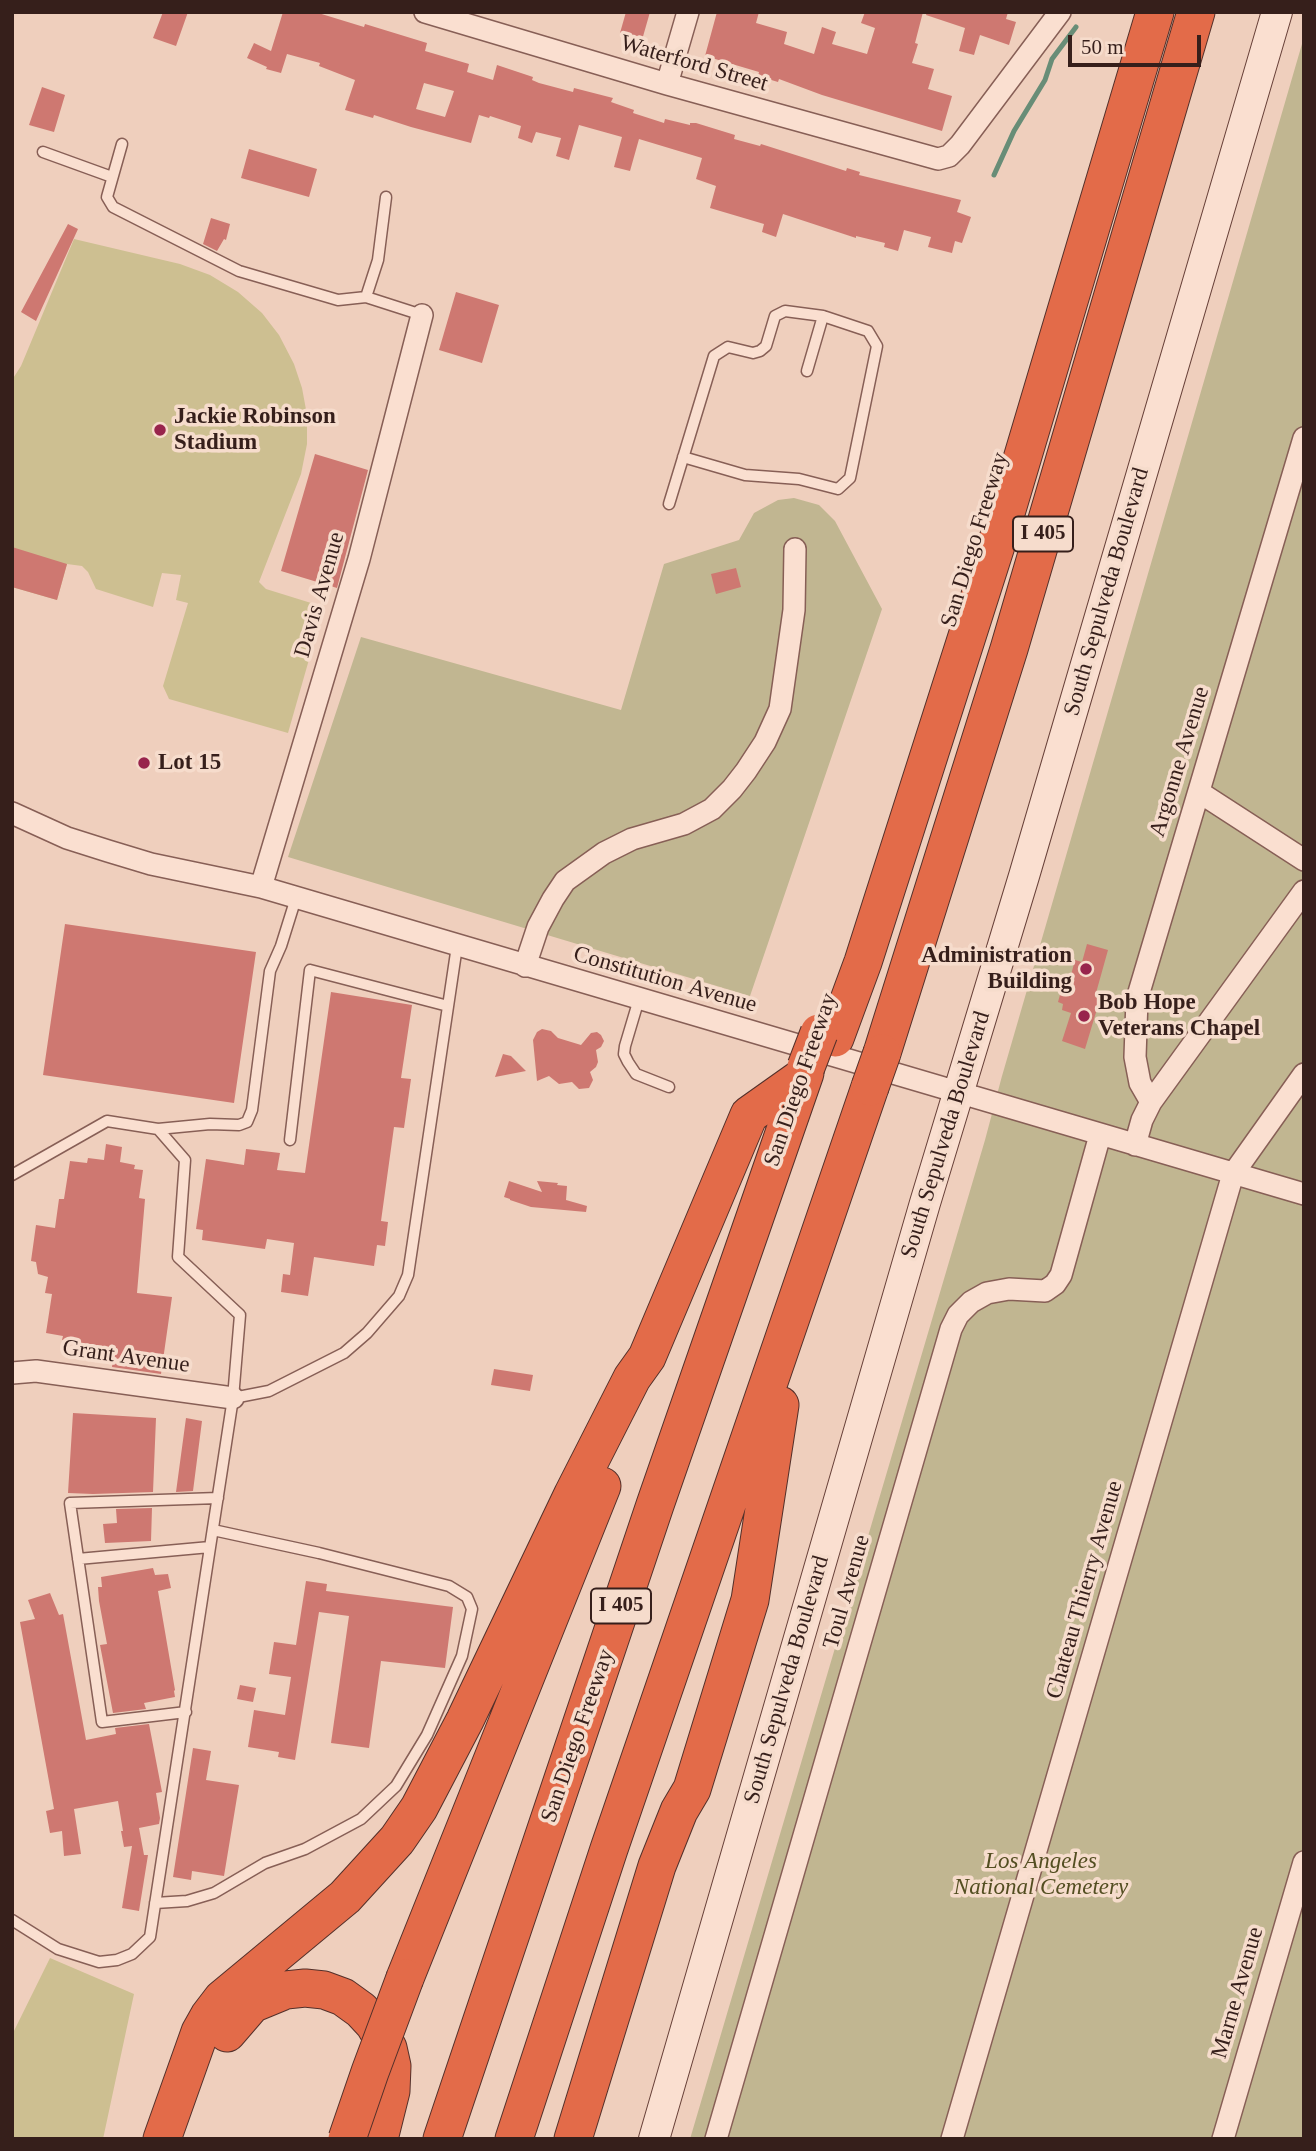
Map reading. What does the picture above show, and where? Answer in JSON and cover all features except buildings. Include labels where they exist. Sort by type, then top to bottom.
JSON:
[{"type":"highway","name":"San Diego Freeway","points":[[442,2139],[655,1505],[811,1072],[827,1035],[906,761],[1000,461],[1134,12]]},
{"type":"highway","points":[[827,1035],[876,922],[996,546],[1155,12]]},
{"type":"highway","name":"I 405","points":[[514,2139],[605,1862],[882,1053],[1009,649],[1196,12]]},
{"type":"highway","points":[[347,2139],[405,1978],[642,1382],[647,1357],[749,1115],[811,1072]]},
{"type":"highway","points":[[462,2139],[494,2035],[581,1788],[664,1536],[811,1072]]},
{"type":"highway","points":[[573,2139],[657,1866],[679,1811],[692,1789],[750,1600],[795,1304]]},
{"type":"highway","points":[[162,2139],[200,2032],[222,1999],[345,1897],[397,1840],[419,1808],[465,1720],[573,1494],[632,1378],[647,1357]]},
{"type":"highway","points":[[597,2139],[687,1832],[692,1789]]},
{"type":"highway","points":[[188,2139],[228,2031],[253,2004],[286,1990],[305,1988],[324,1990],[343,1997],[362,2010],[388,2048],[392,2066],[391,2091],[379,2139]]},
{"type":"main road","name":"South Sepulveda Boulevard","points":[[654,2139],[925,1203],[1277,12]]},
{"type":"street","name":"Waterford Street","points":[[425,12],[667,84],[938,159],[949,156],[960,145],[1060,12]]},
{"type":"street","points":[[667,84],[688,12]]},
{"type":"street","name":"Davis Avenue","points":[[261,887],[359,559],[422,315]]},
{"type":"street","name":"Argonne Avenue","points":[[1151,1102],[1140,1083],[1135,1057],[1137,999],[1302,450]]},
{"type":"street","points":[[525,966],[538,927],[565,881],[604,853],[632,839],[684,824],[712,809],[747,771],[765,742],[780,709],[794,610],[794,549]]},
{"type":"street","points":[[1199,792],[1304,860]]},
{"type":"street","points":[[12,836],[13,813]]},
{"type":"street","name":"Constitution Avenue","points":[[13,813],[67,838],[151,864],[261,887],[1304,1194]]},
{"type":"street","points":[[1135,1145],[1142,1120],[1151,1102],[1304,891]]},
{"type":"street","name":"Chateau Thierry Avenue","points":[[952,2139],[1233,1174],[1304,1074]]},
{"type":"street","name":"Toul Avenue","points":[[716,2139],[951,1329],[958,1315],[971,1302],[987,1293],[1009,1289],[1045,1291],[1055,1284],[1061,1275],[1100,1135]]},
{"type":"street","name":"Grant Avenue","points":[[12,1373],[36,1371],[233,1398]]},
{"type":"street","name":"Marne Avenue","points":[[1223,2139],[1304,1862]]},
{"type":"lane","points":[[121,144],[107,197],[113,207],[239,271],[338,300],[366,297],[422,315]]},
{"type":"lane","points":[[43,152],[111,177]]},
{"type":"lane","points":[[366,297],[378,260],[386,197]]},
{"type":"lane","points":[[669,504],[713,356],[728,347],[752,353],[760,351],[766,346],[775,316],[785,311],[823,316],[868,331],[877,346],[850,478],[838,489],[799,479],[745,475],[683,457]]},
{"type":"lane","points":[[807,371],[823,316]]},
{"type":"lane","points":[[12,1175],[107,1121],[158,1129],[210,1124],[239,1125],[247,1122],[252,1110],[270,971],[296,898]]},
{"type":"lane","points":[[233,1398],[269,1391],[344,1353],[367,1333],[399,1296],[408,1275],[457,946]]},
{"type":"lane","points":[[290,1140],[310,970],[448,1006]]},
{"type":"lane","points":[[639,999],[624,1054],[636,1074],[669,1087]]},
{"type":"lane","points":[[12,1920],[58,1949],[99,1962],[117,1960],[132,1954],[150,1937],[233,1398],[240,1315],[178,1257],[186,1160],[158,1129]]},
{"type":"lane","points":[[186,1712],[102,1722],[70,1503],[218,1498]]},
{"type":"lane","points":[[155,1903],[187,1901],[214,1893],[265,1863],[305,1849],[361,1819],[396,1786],[427,1735],[462,1656],[472,1609],[467,1597],[449,1586],[319,1552],[213,1530]]},
{"type":"lane","points":[[78,1559],[210,1547]]},
{"type":"shaded area","name":"Jackie Robinson Stadium","points":[[74,239],[180,264],[210,275],[238,292],[262,313],[279,335],[294,364],[307,415],[307,444],[301,474],[259,582],[266,589],[324,607],[288,733],[169,699],[163,686],[188,603],[176,600],[181,575],[162,573],[153,607],[96,589],[82,566],[67,564],[57,600],[12,587],[12,380],[21,366]]},
{"type":"shaded area","points":[[50,1958],[134,1994],[103,2139],[12,2139],[12,2035]]},
{"type":"green space","name":"Los Angeles National Cemetery","points":[[1304,37],[1304,2139],[690,2139],[985,1140]]},
{"type":"green space","points":[[794,498],[819,505],[835,521],[882,609],[750,996],[288,857],[361,637],[621,710],[664,564],[739,540],[754,513],[778,500]]},
{"type":"waterway","points":[[994,175],[1014,131],[1045,80],[1052,59],[1076,27]]},
{"type":"place","name":"Jackie Robinson Stadium","points":[[160,430]]},
{"type":"place","name":"Lot 15","points":[[144,763]]},
{"type":"place","name":"Administration Building","points":[[1086,969]]},
{"type":"place","name":"Bob Hope Veterans Chapel","points":[[1084,1016]]}]
